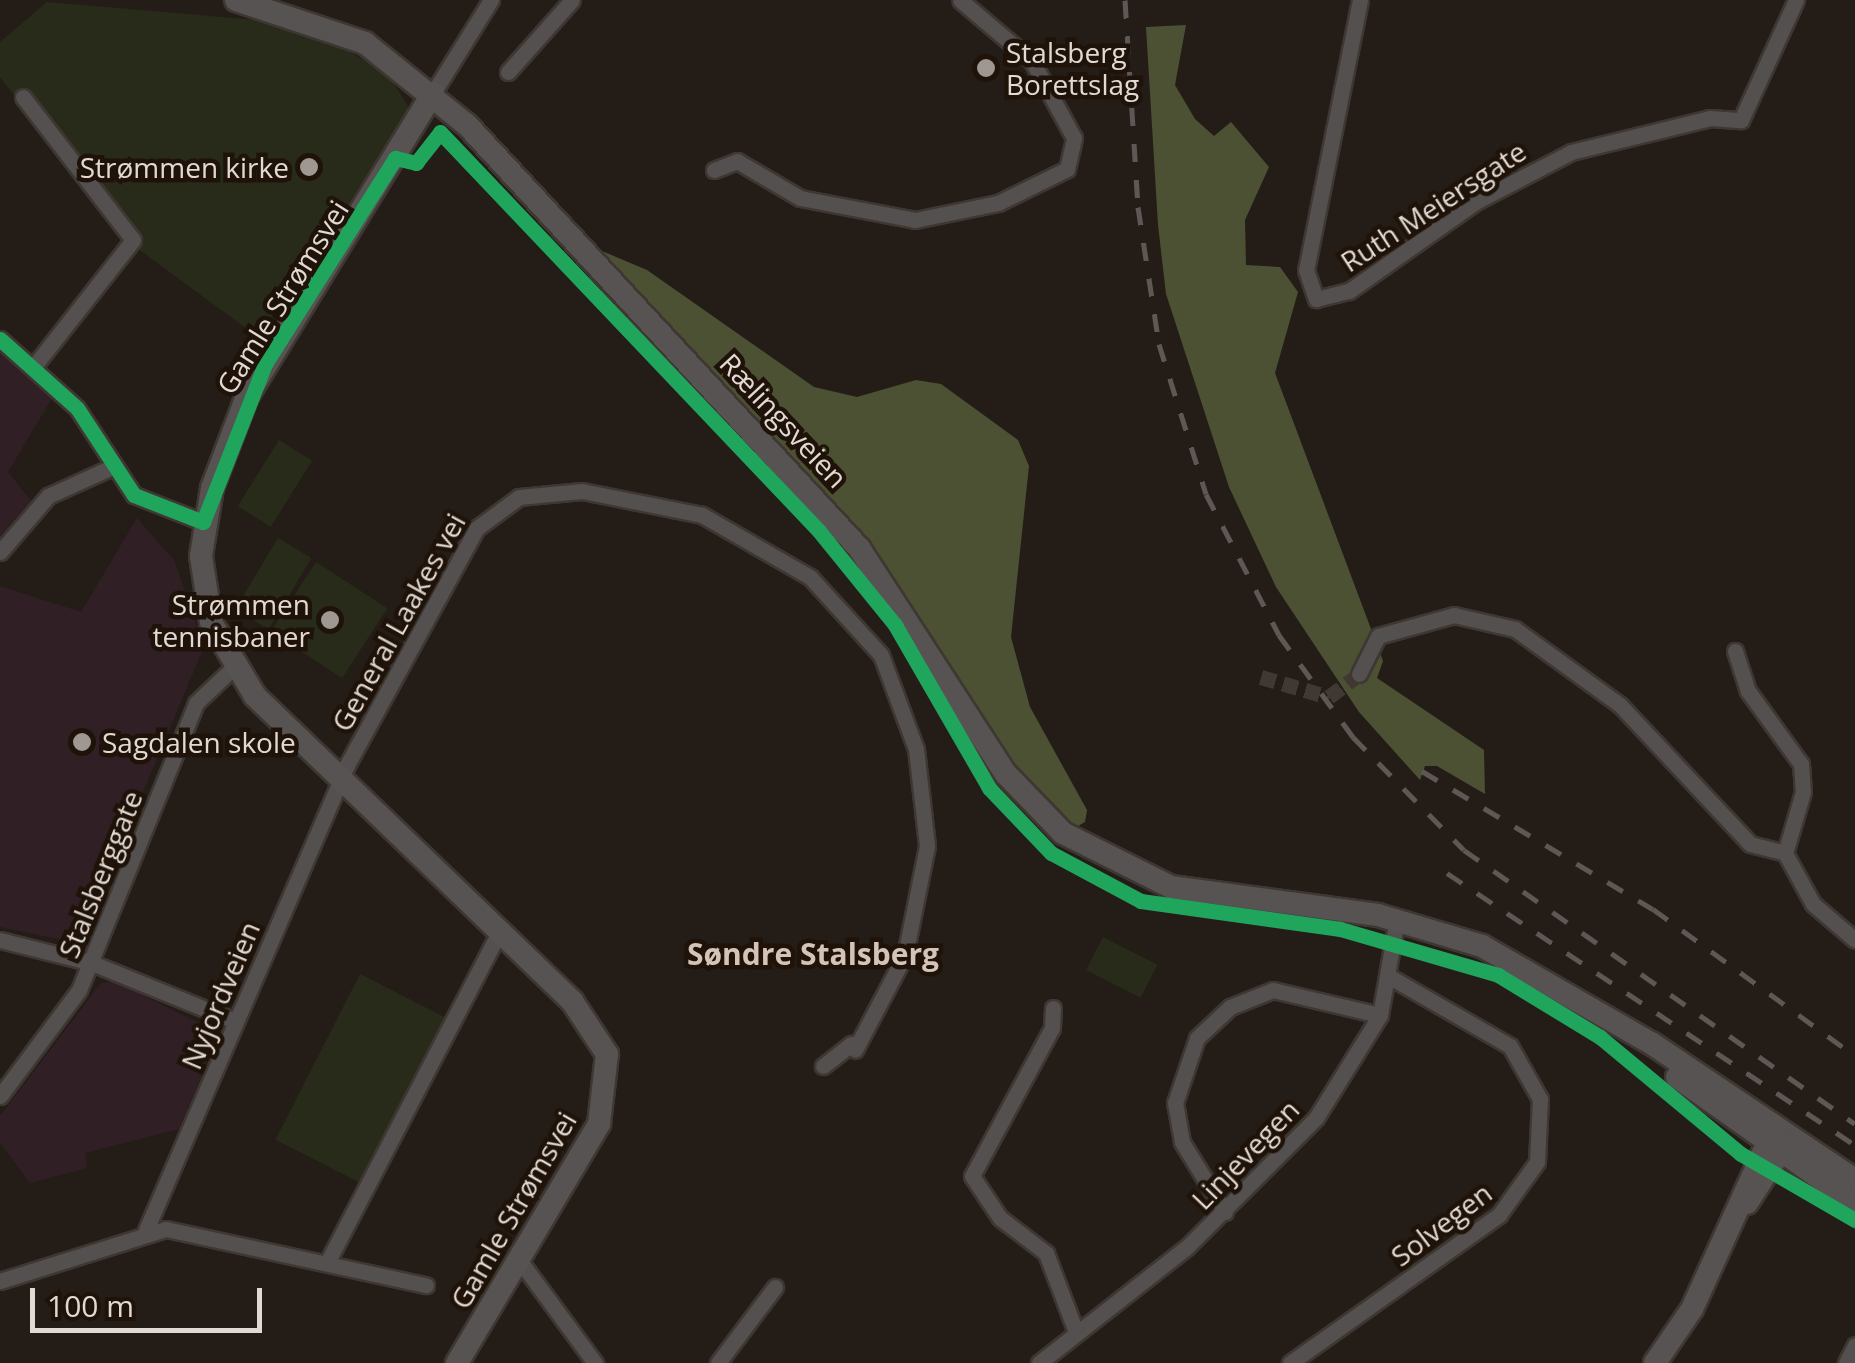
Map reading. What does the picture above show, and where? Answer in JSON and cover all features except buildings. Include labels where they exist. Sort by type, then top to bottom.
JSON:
[{"type":"main road","name":"Rælingsveien","points":[[236,0],[344,32],[433,93],[836,520],[1043,815],[1135,874],[1251,900],[1397,919],[1504,957],[1613,1024],[1780,1146]]},
{"type":"main road","name":"Gamle Strømsvei","points":[[433,93],[256,379],[203,522],[204,594],[234,667],[339,780],[588,1020],[610,1076],[599,1124],[457,1363]]},
{"type":"main road","points":[[1780,1146],[1855,1180]]},
{"type":"main road","points":[[1780,1146],[1855,1203]]},
{"type":"main road","points":[[1656,1363],[1780,1146]]},
{"type":"street","name":"Gamle Strømsvei","points":[[433,93],[491,0]]},
{"type":"street","points":[[508,72],[572,0]]},
{"type":"street","points":[[714,170],[736,161],[816,203],[916,220],[998,203],[1067,169],[1074,138],[1032,61],[960,0]]},
{"type":"street","name":"Ruth Meiersgate","points":[[1360,0],[1306,270],[1316,299],[1349,291],[1477,201],[1571,152],[1710,118],[1741,120],[1796,0]]},
{"type":"street","points":[[23,97],[133,240],[35,365]]},
{"type":"street","points":[[0,339],[35,365],[78,408],[112,467],[150,507],[203,522]]},
{"type":"street","points":[[0,552],[48,496],[112,467]]},
{"type":"street","name":"General Laakes vei","points":[[339,780],[490,510],[553,491],[643,498],[761,544],[838,603],[880,656],[925,792],[920,904],[884,1002],[853,1047],[823,1066]]},
{"type":"street","points":[[1359,674],[1378,636],[1454,615],[1515,629],[1620,705],[1750,844],[1785,853]]},
{"type":"street","points":[[1734,651],[1748,690],[1801,764],[1803,792],[1785,853],[1813,904],[1855,940]]},
{"type":"street","name":"Stalsberggate","points":[[0,1096],[92,963],[196,703],[234,667]]},
{"type":"street","name":"Nyjordveien","points":[[146,1230],[339,780]]},
{"type":"street","name":"Linjevegen","points":[[1039,1363],[1225,1212],[1316,1118],[1380,1016],[1390,978],[1397,919]]},
{"type":"street","points":[[329,1259],[500,932]]},
{"type":"street","points":[[0,940],[92,963],[236,1021]]},
{"type":"street","name":"Solvegen","points":[[1290,1363],[1499,1215],[1538,1162],[1540,1099],[1520,1059],[1460,1010],[1390,978]]},
{"type":"street","points":[[1225,1212],[1182,1142],[1175,1102],[1197,1038],[1230,1007],[1273,990],[1380,1016]]},
{"type":"street","points":[[1053,1008],[1052,1028],[972,1176],[992,1211],[1046,1253],[1076,1332]]},
{"type":"street","points":[[0,1281],[146,1230],[329,1259],[426,1285]]},
{"type":"street","points":[[520,1261],[595,1363]]},
{"type":"street","points":[[718,1363],[775,1286]]},
{"type":"street","points":[[1846,1363],[1855,1344]]},
{"type":"shaded area","points":[[0,350],[55,393],[8,472],[31,501],[0,536]]},
{"type":"shaded area","name":"Sagdalen skole","points":[[137,518],[174,560],[204,647],[79,943],[0,927],[0,586],[81,612]]},
{"type":"shaded area","points":[[116,982],[209,1028],[215,1045],[179,1129],[85,1153],[87,1168],[30,1183],[0,1142],[0,1116],[101,983]]},
{"type":"green space","points":[[47,2],[302,24],[388,74],[409,108],[262,340],[137,248],[141,237],[27,95],[18,100],[0,77],[0,42]]},
{"type":"green space","points":[[1186,25],[1175,85],[1195,119],[1214,136],[1231,122],[1269,167],[1245,220],[1246,265],[1280,267],[1298,292],[1275,373],[1383,661],[1377,678],[1484,750],[1485,794],[1437,766],[1425,766],[1420,780],[1359,712],[1276,587],[1229,487],[1166,294],[1158,225],[1146,27]]},
{"type":"green space","points":[[590,246],[647,270],[814,387],[857,397],[916,380],[941,384],[1018,440],[1029,466],[1011,637],[1030,707],[1087,810],[1085,822],[1071,830],[1046,814],[916,614]]},
{"type":"green space","points":[[279,440],[312,461],[271,527],[238,506]]},
{"type":"green space","points":[[278,538],[311,558],[269,629],[235,609]]},
{"type":"green space","name":"Strømmen tennisbaner","points":[[316,562],[387,608],[342,678],[271,632]]},
{"type":"green space","points":[[1103,937],[1157,965],[1141,998],[1086,970]]},
{"type":"green space","points":[[360,974],[451,1020],[366,1186],[276,1140]]},
{"type":"tunnel","points":[[1261,677],[1329,697],[1359,674]]},
{"type":"railway","points":[[1125,0],[1138,207],[1159,344],[1206,494],[1279,635],[1353,737],[1464,850],[1855,1124]]},
{"type":"railway","points":[[1422,771],[1653,909],[1855,1056]]},
{"type":"railway","points":[[1447,873],[1855,1145]]},
{"type":"cycle path","points":[[0,339],[77,408],[134,495],[203,522],[265,364],[395,158],[416,163],[440,132],[819,531],[895,625],[989,788],[1051,853],[1141,901],[1340,929],[1498,975],[1600,1037],[1741,1154],[1855,1220]]},
{"type":"place","name":"Stalsberg Borettslag","points":[[986,68]]},
{"type":"place","name":"Strømmen kirke","points":[[309,167]]},
{"type":"place","name":"Strømmen tennisbaner","points":[[330,620]]},
{"type":"place","name":"Sagdalen skole","points":[[82,742]]},
{"type":"district","name":"Søndre Stalsberg","points":[[813,954]]}]
